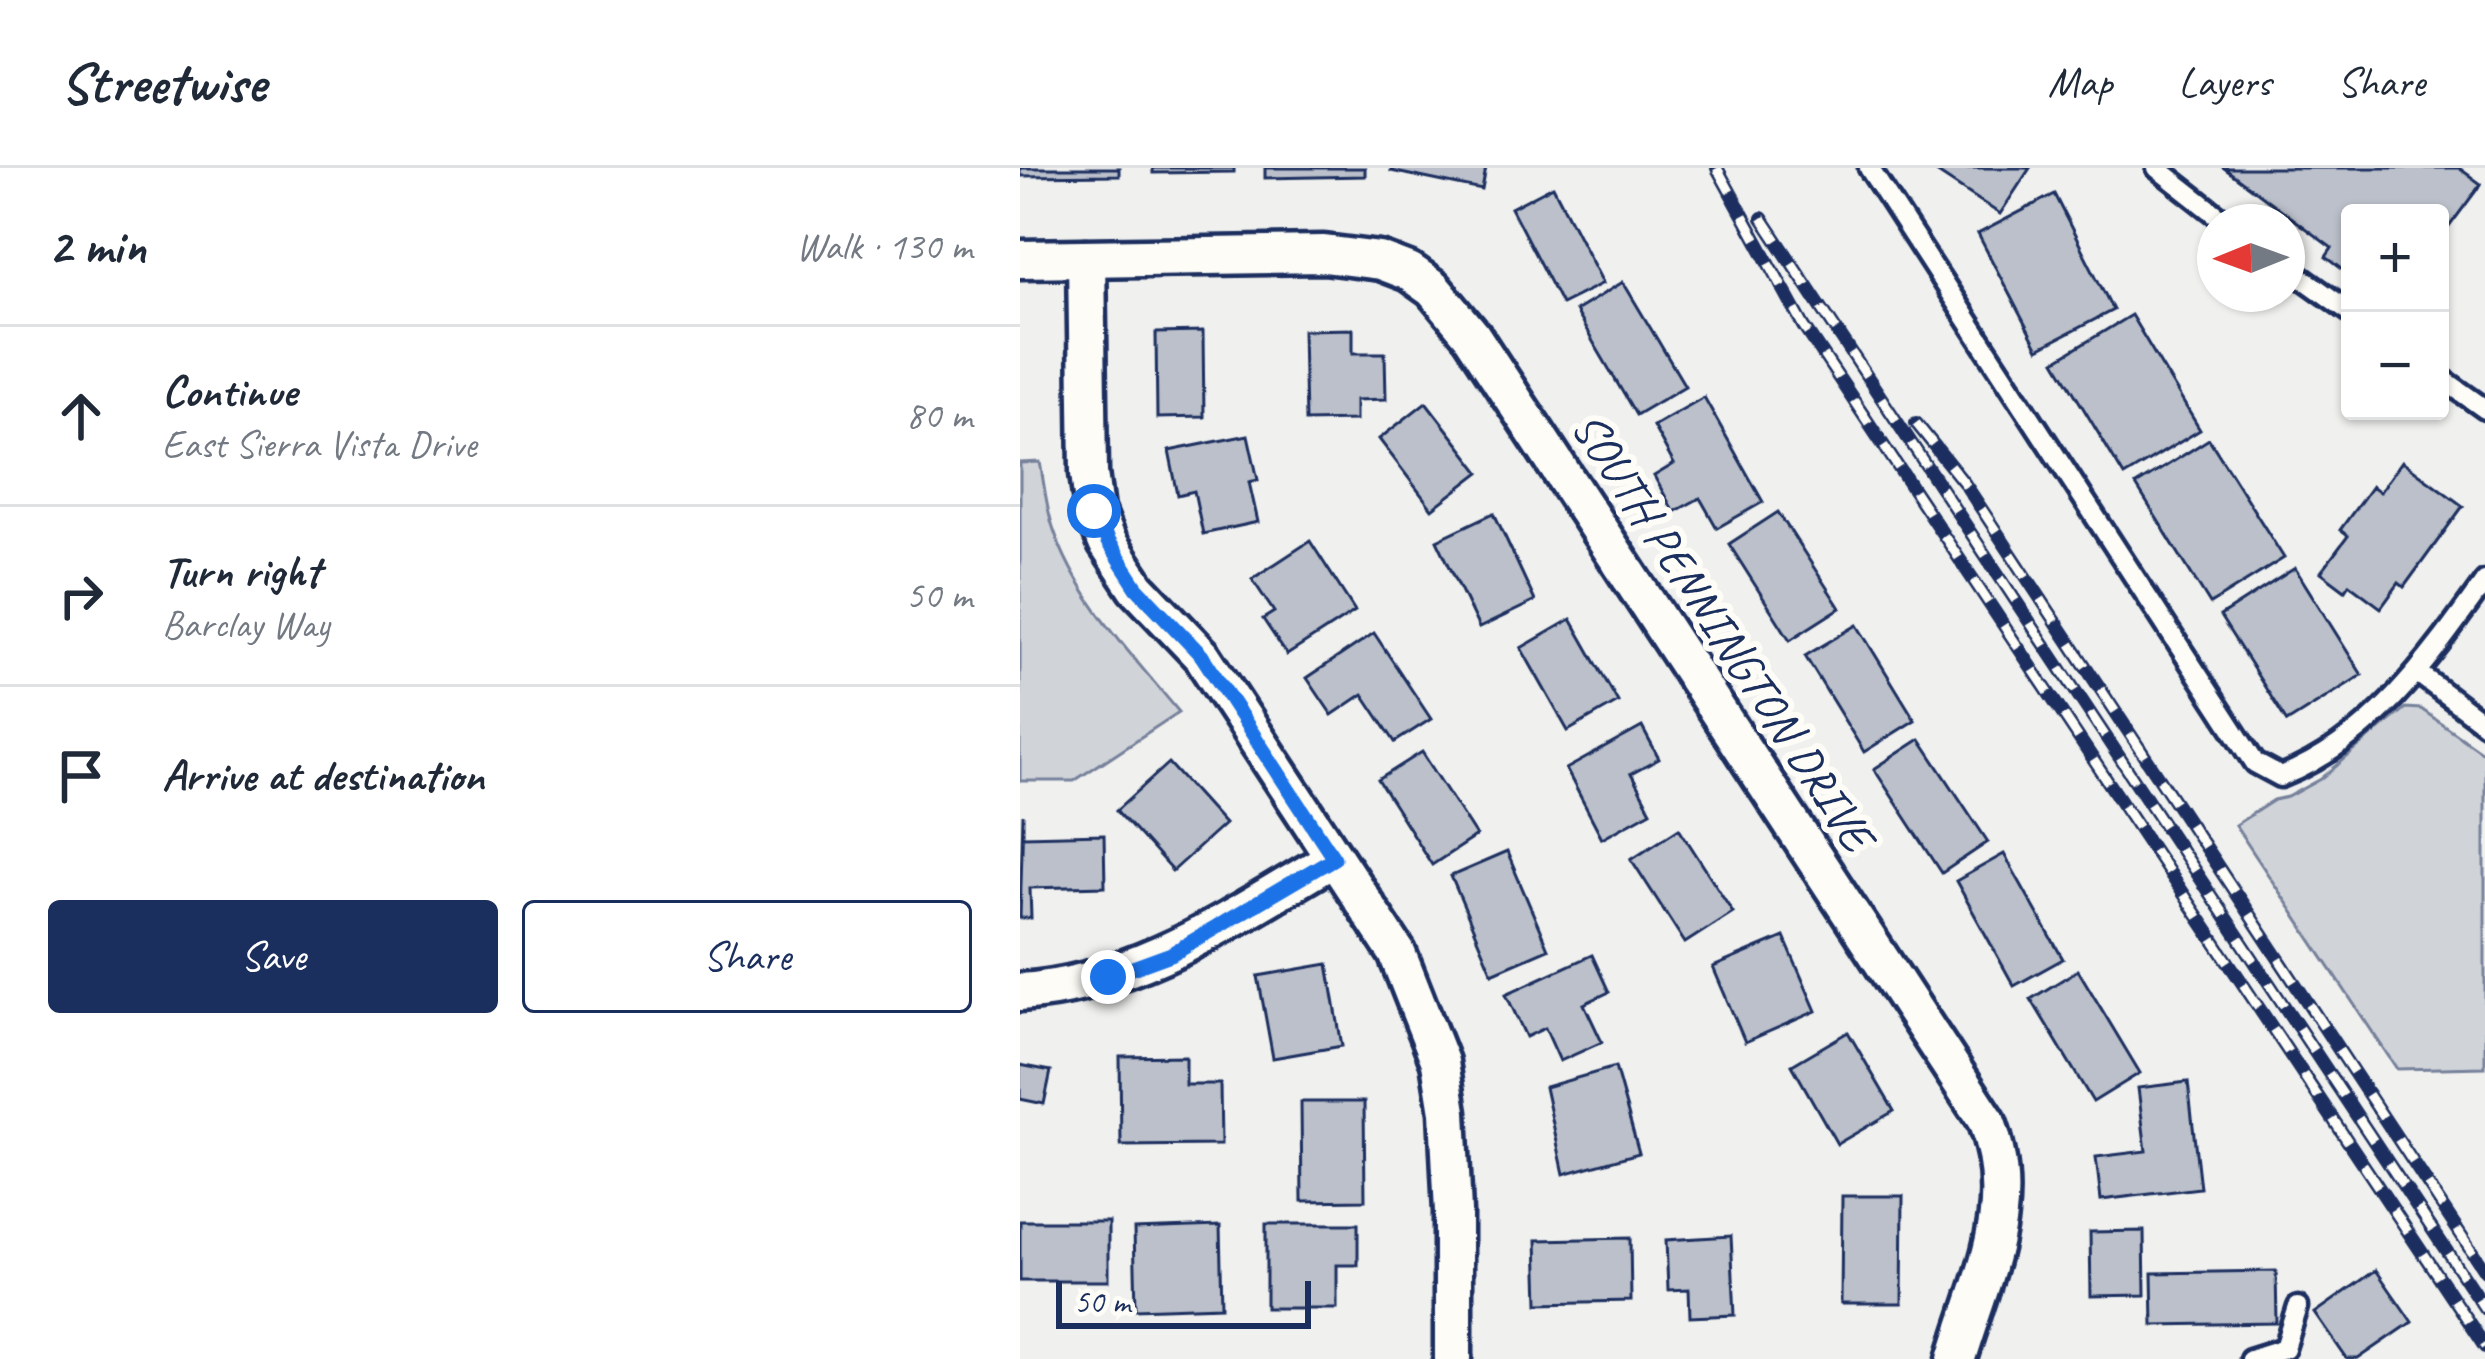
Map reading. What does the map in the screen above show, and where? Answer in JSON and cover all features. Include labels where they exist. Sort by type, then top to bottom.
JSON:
[{"type":"street","name":"SOUTH PENNINGTON DRIVE","points":[[1020,259],[1324,254],[1380,261],[1409,272],[1432,289],[1472,336],[1986,1120],[2000,1154],[2001,1195],[1994,1247],[1957,1359]]},
{"type":"street","points":[[1086,258],[1089,473],[1094,511],[1108,543],[1137,588],[1202,656],[1397,953],[1440,1062],[1448,1112],[1453,1212],[1453,1359]]},
{"type":"street","points":[[1020,992],[1108,977],[1171,954],[1334,858]]},
{"type":"lane","points":[[1869,168],[2255,763],[2281,777],[2321,761],[2419,674],[2485,581]]},
{"type":"lane","points":[[2157,168],[2203,204]]},
{"type":"lane","points":[[2305,280],[2341,306]]},
{"type":"lane","points":[[2449,383],[2485,409]]},
{"type":"lane","points":[[2419,674],[2485,724]]},
{"type":"lane","points":[[2250,1359],[2285,1348],[2298,1307]]},
{"type":"shaded area","points":[[1040,462],[1053,527],[1076,578],[1107,625],[1179,712],[1074,781],[1020,781],[1020,463]]},
{"type":"shaded area","points":[[2405,708],[2421,709],[2485,754],[2485,1067],[2397,1069],[2235,825],[2274,800],[2321,779]]},
{"type":"building","points":[[1020,168],[1119,168],[1119,175],[1020,176]]},
{"type":"building","points":[[1153,168],[1234,168],[1234,172],[1153,173]]},
{"type":"building","points":[[1265,168],[1365,168],[1365,176],[1265,178]]},
{"type":"building","points":[[1391,168],[1486,168],[1482,190]]},
{"type":"building","points":[[1930,168],[2030,168],[2000,214]]},
{"type":"building","points":[[2224,168],[2459,168],[2481,184],[2449,227],[2449,204],[2341,204],[2341,268],[2326,257],[2332,248],[2305,228],[2305,204],[2273,204]]},
{"type":"building","points":[[1553,186],[1603,283],[1561,304],[1511,208]]},
{"type":"building","points":[[2054,194],[2113,310],[2038,349],[1978,234]]},
{"type":"building","points":[[1623,282],[1685,386],[1636,415],[1575,311]]},
{"type":"building","points":[[2131,315],[2200,430],[2124,476],[2055,361]]},
{"type":"building","points":[[1353,329],[1353,353],[1385,353],[1386,399],[1356,400],[1356,420],[1305,421],[1303,330]]},
{"type":"building","points":[[1203,332],[1204,417],[1157,418],[1156,333]]},
{"type":"building","points":[[1704,397],[1763,502],[1717,528],[1700,498],[1674,512],[1654,476],[1674,464],[1653,426]]},
{"type":"building","points":[[1426,402],[1480,472],[1432,509],[1379,439]]},
{"type":"building","points":[[1248,435],[1258,480],[1249,482],[1258,522],[1203,534],[1194,491],[1178,495],[1169,451]]},
{"type":"building","points":[[2209,439],[2284,558],[2210,604],[2136,485]]},
{"type":"building","points":[[2402,461],[2463,506],[2404,587],[2399,583],[2381,608],[2349,584],[2345,590],[2321,572],[2348,536],[2340,530],[2372,486],[2380,492]]},
{"type":"building","points":[[1778,512],[1840,608],[1790,640],[1729,544]]},
{"type":"building","points":[[1494,513],[1535,601],[1479,628],[1437,540]]},
{"type":"building","points":[[1310,541],[1355,611],[1287,655],[1263,619],[1274,612],[1252,579]]},
{"type":"building","points":[[2295,568],[2362,675],[2287,722],[2220,616]]},
{"type":"building","points":[[1571,619],[1618,702],[1568,731],[1521,648]]},
{"type":"building","points":[[1857,625],[1915,720],[1864,752],[1805,656]]},
{"type":"building","points":[[1374,633],[1431,719],[1395,742],[1363,694],[1332,715],[1307,678]]},
{"type":"building","points":[[1642,727],[1659,759],[1631,774],[1651,811],[1602,838],[1566,769]]},
{"type":"building","points":[[1920,739],[1988,842],[1942,873],[1874,769]]},
{"type":"building","points":[[1422,752],[1476,836],[1432,865],[1378,780]]},
{"type":"building","points":[[1169,763],[1224,824],[1172,871],[1117,810]]},
{"type":"building","points":[[1023,815],[1023,836],[1104,834],[1105,886],[1030,888],[1031,918],[1020,918]]},
{"type":"building","points":[[1679,828],[1733,912],[1685,943],[1631,859]]},
{"type":"building","points":[[1507,852],[1548,949],[1492,973],[1451,876]]},
{"type":"building","points":[[2004,854],[2063,959],[2014,986],[1956,881]]},
{"type":"building","points":[[1784,937],[1816,1011],[1745,1042],[1713,967]]},
{"type":"building","points":[[1592,955],[1609,992],[1584,1004],[1602,1042],[1560,1061],[1545,1028],[1526,1037],[1506,994]]},
{"type":"building","points":[[1328,964],[1342,1046],[1273,1058],[1258,976]]},
{"type":"building","points":[[2078,970],[2140,1073],[2093,1102],[2031,999]]},
{"type":"building","points":[[1848,1032],[1894,1111],[1837,1144],[1792,1065]]},
{"type":"building","points":[[1185,1056],[1185,1084],[1220,1084],[1221,1145],[1121,1146],[1120,1057]]},
{"type":"building","points":[[1020,1065],[1051,1071],[1044,1104],[1020,1099]]},
{"type":"building","points":[[1615,1067],[1639,1153],[1564,1174],[1545,1087]]},
{"type":"building","points":[[2188,1082],[2200,1188],[2101,1200],[2096,1157],[2146,1151],[2138,1088]]},
{"type":"building","points":[[1301,1102],[1364,1102],[1365,1200],[1302,1201]]},
{"type":"building","points":[[1842,1196],[1903,1196],[1902,1304],[1841,1304]]},
{"type":"building","points":[[1020,1221],[1108,1221],[1108,1281],[1020,1281]]},
{"type":"building","points":[[1266,1224],[1358,1224],[1358,1265],[1337,1265],[1337,1308],[1266,1308]]},
{"type":"building","points":[[1220,1226],[1222,1306],[1136,1309],[1134,1229]]},
{"type":"building","points":[[2144,1231],[2145,1295],[2091,1296],[2090,1232]]},
{"type":"building","points":[[1731,1236],[1735,1315],[1690,1317],[1689,1289],[1668,1290],[1666,1240]]},
{"type":"building","points":[[1630,1238],[1631,1301],[1539,1303],[1537,1240]]},
{"type":"building","points":[[2376,1270],[2412,1322],[2358,1359],[2347,1359],[2315,1313]]},
{"type":"building","points":[[2276,1271],[2277,1323],[2153,1325],[2152,1273]]},
{"type":"railway","points":[[1717,168],[1804,326],[2485,1347]]},
{"type":"railway","points":[[1762,218],[2485,1309]]},
{"type":"railway","points":[[1916,423],[1965,484],[2485,1271]]},
{"type":"route","points":[[1094,511],[1137,588],[1202,656],[1334,858],[1171,954],[1108,977]]}]
